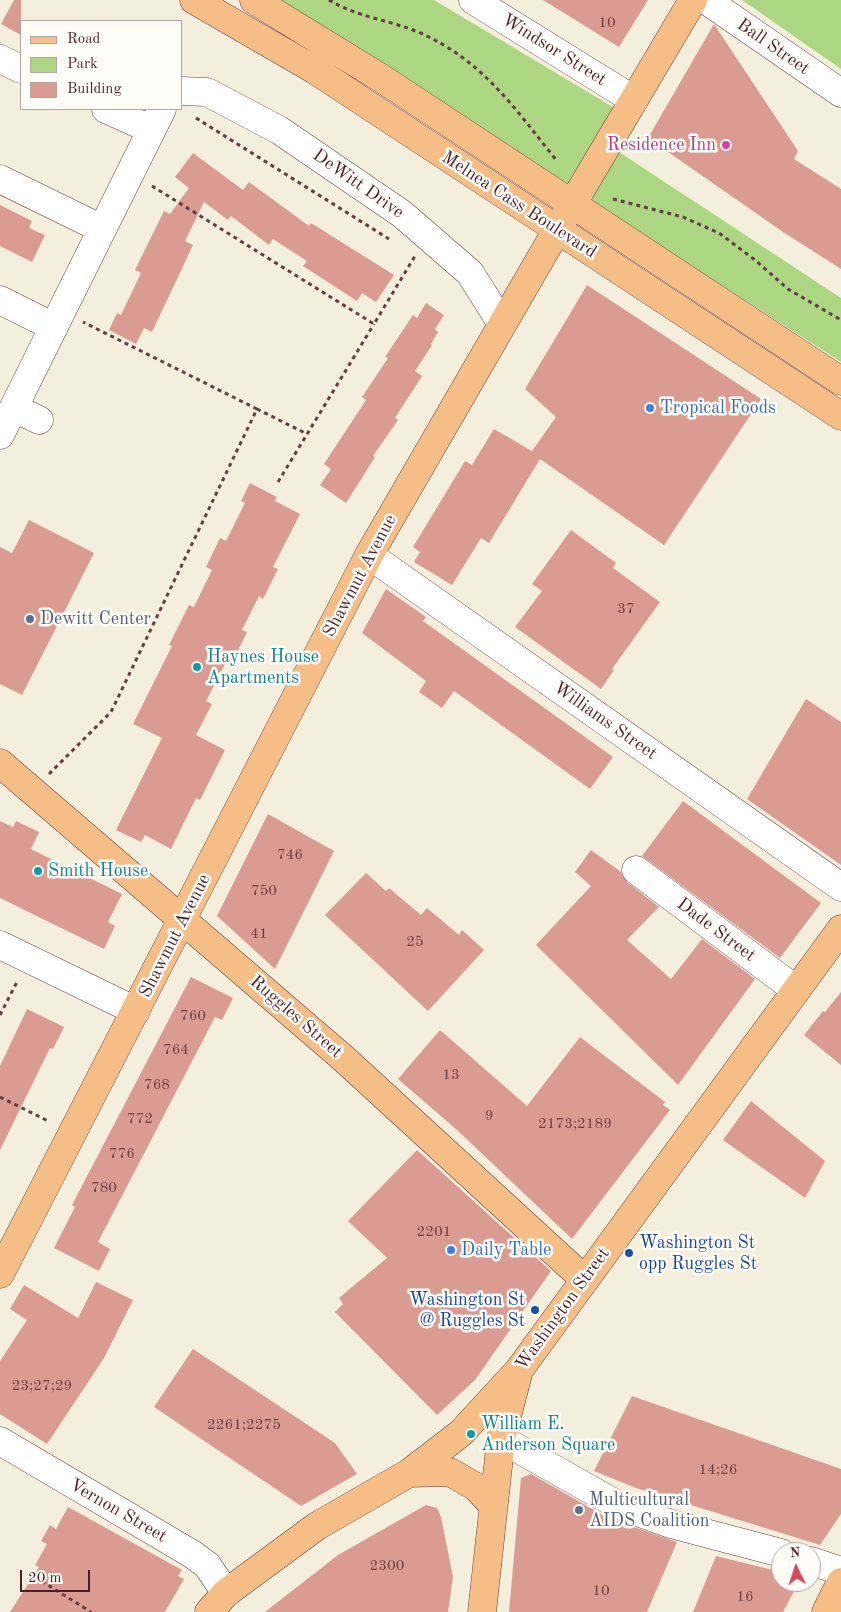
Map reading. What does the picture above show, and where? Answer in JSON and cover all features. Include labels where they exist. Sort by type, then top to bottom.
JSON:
[{"type":"main road","name":"Melnea Cass Boulevard","points":[[194,0],[314,70],[841,416]]},
{"type":"main road","name":"Melnea Cass Boulevard","points":[[254,0],[381,78],[830,374]]},
{"type":"main road","name":"Shawmut Avenue","points":[[0,1274],[8,1241],[136,1011],[369,556],[502,324],[693,0]]},
{"type":"main road","name":"Ruggles Street","points":[[0,762],[343,1058],[585,1280]]},
{"type":"main road","name":"Washington Street","points":[[218,1602],[317,1526],[409,1473],[461,1433],[519,1370],[841,929]]},
{"type":"main road","points":[[482,1612],[492,1504],[501,1439],[519,1370]]},
{"type":"main road","points":[[409,1473],[450,1472],[476,1487],[492,1504]]},
{"type":"main road","points":[[826,1612],[841,1582]]},
{"type":"street","name":"Windsor Street","points":[[473,0],[634,100]]},
{"type":"street","name":"Ball Street","points":[[706,0],[841,93]]},
{"type":"street","points":[[0,59],[20,69]]},
{"type":"street","name":"DeWitt Drive","points":[[182,91],[207,92],[279,130],[402,214],[470,273],[502,324]]},
{"type":"street","points":[[0,435],[14,408],[66,323],[102,230],[156,119],[111,110]]},
{"type":"street","points":[[0,179],[102,230]]},
{"type":"street","points":[[0,300],[66,323]]},
{"type":"street","points":[[802,391],[830,374]]},
{"type":"street","points":[[14,408],[39,420]]},
{"type":"street","name":"Williams Street","points":[[369,556],[841,887]]},
{"type":"street","name":"Dade Street","points":[[636,870],[796,990]]},
{"type":"street","points":[[0,945],[136,1011]]},
{"type":"street","points":[[501,1439],[616,1504],[671,1524],[771,1550]]},
{"type":"street","name":"Vernon Street","points":[[0,1441],[208,1565],[218,1602]]},
{"type":"street","points":[[821,1564],[841,1571]]},
{"type":"path","points":[[329,0],[357,14],[398,25],[422,34],[461,57],[505,95],[562,168]]},
{"type":"path","points":[[195,118],[391,241]]},
{"type":"path","points":[[149,184],[374,324]]},
{"type":"path","points":[[607,197],[652,207],[683,217],[719,233],[755,260],[788,289],[841,320]]},
{"type":"path","points":[[407,251],[422,261]]},
{"type":"path","points":[[278,482],[415,256]]},
{"type":"path","points":[[66,323],[257,408],[307,434]]},
{"type":"path","points":[[44,780],[111,712],[257,408]]},
{"type":"path","points":[[0,1015],[18,979]]},
{"type":"path","points":[[0,1097],[50,1122]]},
{"type":"path","points":[[35,1577],[91,1612]]},
{"type":"green space","points":[[277,0],[434,0],[638,122],[619,152],[841,298],[841,362]]},
{"type":"green space","points":[[742,0],[841,0],[841,69]]},
{"type":"building","points":[[14,0],[21,0],[20,34],[1,24]]},
{"type":"building","points":[[543,0],[648,0],[619,47]]},
{"type":"building","name":"Residence Inn","points":[[714,24],[798,151],[794,159],[841,189],[841,269],[783,232],[648,138]]},
{"type":"building","points":[[193,153],[243,190],[249,182],[309,226],[311,223],[394,275],[376,302],[362,293],[357,301],[303,266],[307,261],[273,239],[269,245],[231,216],[228,220],[204,202],[185,241],[193,245],[152,332],[144,328],[136,344],[109,330],[117,313],[121,315],[141,273],[135,270],[164,211],[170,214],[189,188],[175,177]]},
{"type":"building","points":[[0,205],[32,221],[29,228],[45,235],[32,262],[0,246]]},
{"type":"building","name":"Tropical Foods","points":[[587,285],[761,399],[664,545],[540,459],[489,543],[481,538],[452,585],[414,562],[420,552],[413,547],[465,461],[472,465],[494,429],[532,451],[556,417],[525,389]]},
{"type":"building","points":[[426,303],[444,315],[435,329],[438,332],[432,345],[415,371],[422,376],[395,418],[398,420],[373,456],[375,457],[346,503],[320,485],[331,469],[324,464],[366,400],[362,397],[388,358],[385,357],[413,315],[417,318]]},
{"type":"building","name":"Haynes House Apartments","points":[[250,483],[277,497],[275,501],[300,514],[273,567],[278,569],[263,599],[259,596],[242,630],[247,632],[231,665],[226,662],[206,701],[212,704],[196,735],[225,750],[200,800],[196,798],[171,849],[145,835],[141,842],[116,830],[162,738],[133,724],[172,646],[169,645],[189,605],[194,607],[212,570],[206,567],[220,538],[226,541],[245,503],[241,501]]},
{"type":"building","name":"Dewitt Center","points":[[29,520],[94,553],[22,695],[0,684],[0,547],[12,553]]},
{"type":"building","points":[[571,530],[616,563],[613,568],[660,602],[612,669],[614,670],[601,689],[515,627],[542,591],[532,584]]},
{"type":"building","points":[[386,589],[426,617],[423,621],[613,757],[590,789],[454,691],[442,708],[419,692],[426,681],[362,633]]},
{"type":"building","points":[[806,699],[841,722],[841,865],[747,799]]},
{"type":"building","points":[[683,801],[821,903],[780,958],[642,856]]},
{"type":"building","points":[[268,814],[334,851],[275,969],[217,916]]},
{"type":"building","name":"Smith House","points":[[0,821],[13,827],[16,821],[39,832],[31,849],[122,894],[108,922],[115,926],[104,949],[0,898]]},
{"type":"building","points":[[591,850],[621,872],[627,882],[659,907],[627,940],[671,979],[702,939],[755,979],[678,1085],[536,945],[591,886],[575,872]]},
{"type":"building","points":[[366,873],[386,891],[389,888],[421,915],[427,908],[459,935],[462,930],[484,950],[428,1011],[325,915]]},
{"type":"building","points":[[191,977],[233,998],[222,1020],[215,1017],[98,1242],[110,1249],[99,1271],[54,1248],[75,1207],[72,1205]]},
{"type":"building","points":[[841,992],[841,1065],[804,1035]]},
{"type":"building","points":[[27,1009],[64,1027],[53,1049],[50,1048],[0,1150],[0,1066]]},
{"type":"building","points":[[440,1030],[527,1106],[580,1037],[665,1102],[663,1105],[670,1110],[572,1239],[457,1130],[398,1079]]},
{"type":"building","points":[[751,1101],[825,1161],[805,1198],[723,1140]]},
{"type":"building","points":[[417,1150],[551,1271],[475,1380],[437,1415],[335,1312],[343,1304],[339,1298],[387,1258],[348,1221]]},
{"type":"building","points":[[96,1282],[133,1300],[104,1358],[47,1444],[0,1414],[0,1361],[27,1320],[10,1309],[24,1285],[78,1318]]},
{"type":"building","points":[[193,1349],[335,1443],[357,1474],[301,1506],[154,1407]]},
{"type":"building","points":[[632,1396],[841,1469],[841,1514],[821,1544],[821,1542],[810,1542],[636,1488],[594,1471]]},
{"type":"building","points":[[531,1474],[608,1518],[677,1542],[647,1612],[509,1612],[521,1478]]},
{"type":"building","points":[[426,1505],[437,1508],[441,1517],[453,1577],[448,1612],[265,1612],[338,1555]]},
{"type":"building","points":[[68,1507],[182,1570],[178,1576],[184,1579],[165,1612],[10,1612],[39,1567],[35,1565],[47,1544],[41,1541],[50,1525],[56,1529]]},
{"type":"building","points":[[716,1556],[771,1570],[771,1592],[794,1592],[783,1612],[693,1612]]},
{"type":"place","name":"Residence Inn","points":[[726,145]]},
{"type":"place","name":"Tropical Foods","points":[[650,408]]},
{"type":"place","name":"Dewitt Center","points":[[30,619]]},
{"type":"place","name":"Haynes House Apartments","points":[[197,667]]},
{"type":"place","name":"Smith House","points":[[38,871]]},
{"type":"place","name":"Daily Table","points":[[451,1250]]},
{"type":"place","name":"Washington St opp Ruggles St","points":[[629,1253]]},
{"type":"place","name":"Washington St @ Ruggles St","points":[[535,1310]]},
{"type":"place","name":"William E. Anderson Square","points":[[471,1434]]},
{"type":"place","name":"Multicultural AIDS Coalition","points":[[579,1510]]}]
